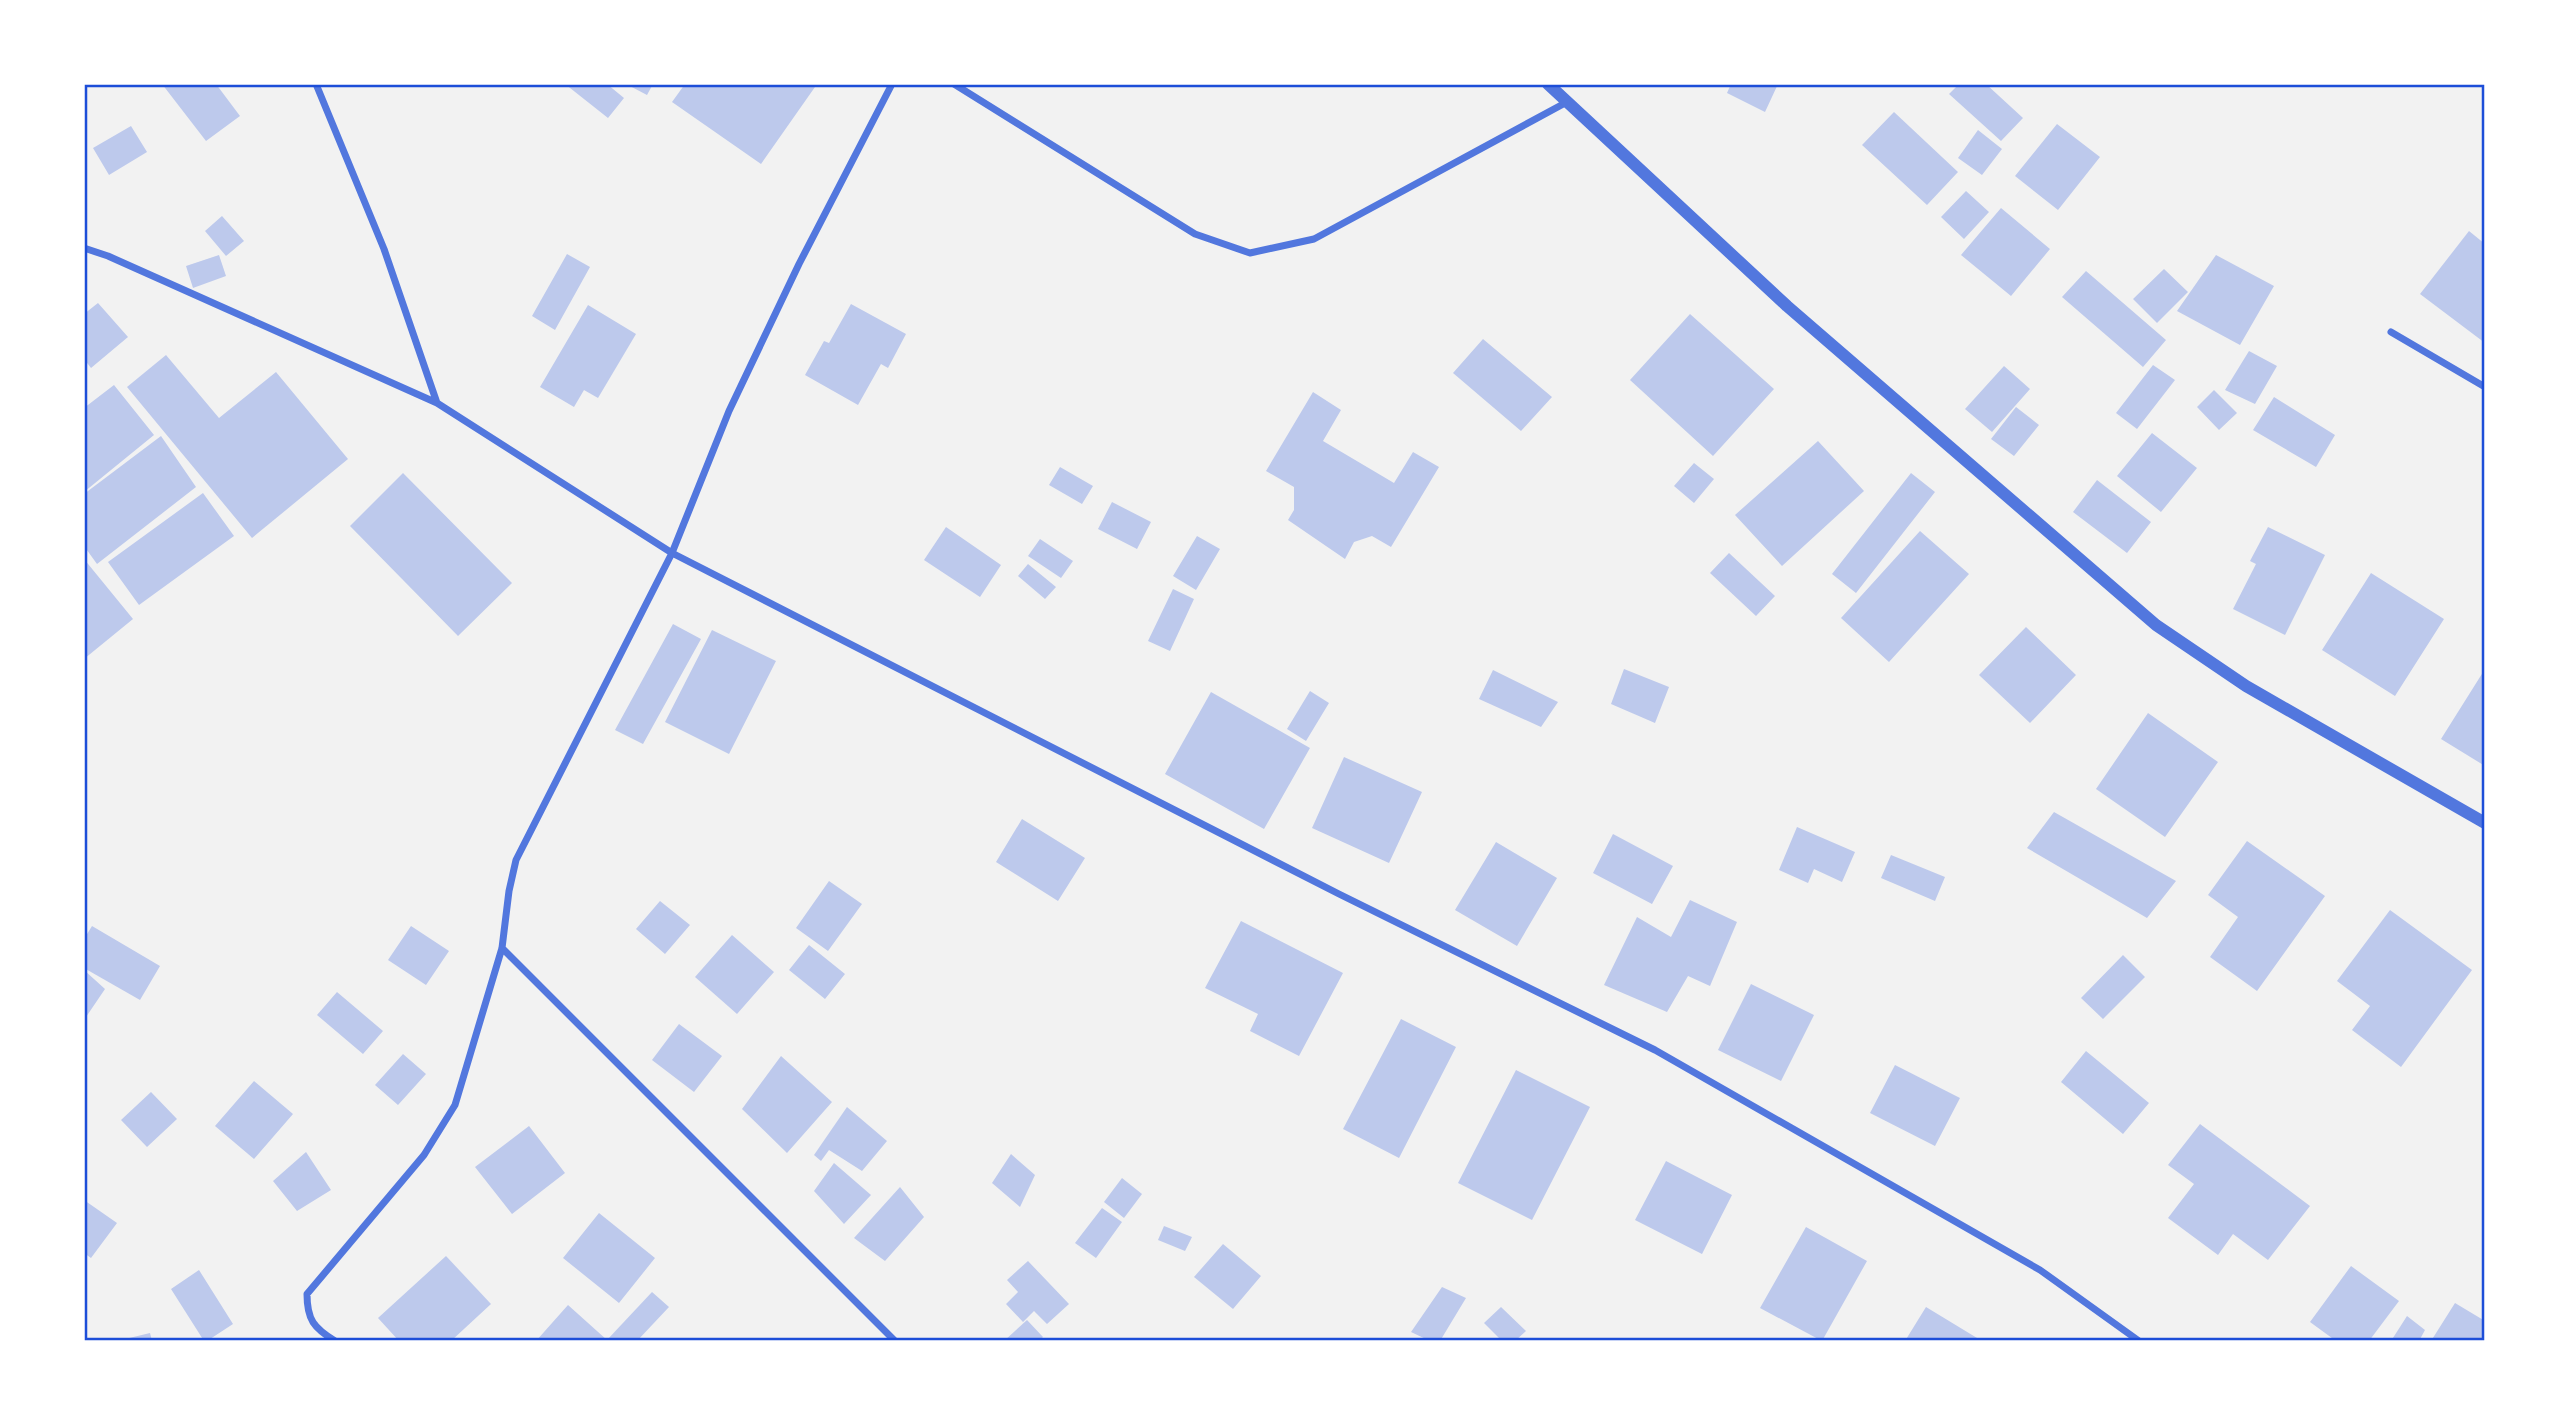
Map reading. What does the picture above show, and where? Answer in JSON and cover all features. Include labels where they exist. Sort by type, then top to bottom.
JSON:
[{"type":"street","points":[[316,84],[384,249],[437,403]]},
{"type":"street","points":[[335,1341],[317,1330],[307,1311],[307,1294],[424,1155],[455,1105],[502,948],[516,860],[672,553],[729,411],[799,264],[892,84]]},
{"type":"street","points":[[954,84],[1195,234],[1250,253],[1314,239],[1567,102]]},
{"type":"street","points":[[1548,84],[1787,306],[2156,625],[2246,686],[2485,823]]},
{"type":"street","points":[[84,248],[108,256],[437,403],[672,553],[1339,894],[1656,1050],[2040,1270],[2139,1341]]},
{"type":"street","points":[[2391,332],[2485,387]]},
{"type":"street","points":[[502,948],[895,1341]]},
{"type":"building","points":[[162,84],[216,84],[240,116],[206,141]]},
{"type":"building","points":[[565,84],[607,84],[624,98],[608,118]]},
{"type":"building","points":[[626,84],[653,84],[647,95]]},
{"type":"building","points":[[685,84],[810,84],[815,87],[761,164],[672,102]]},
{"type":"building","points":[[1731,84],[1778,84],[1765,112],[1727,93]]},
{"type":"building","points":[[1959,84],[1986,84],[2023,118],[2001,141],[1949,94]]},
{"type":"building","points":[[1894,112],[1958,172],[1927,205],[1862,145]]},
{"type":"building","points":[[2057,124],[2100,157],[2058,210],[2015,176]]},
{"type":"building","points":[[131,126],[147,152],[109,175],[93,148]]},
{"type":"building","points":[[1978,130],[2002,149],[1982,175],[1958,158]]},
{"type":"building","points":[[1966,191],[1989,212],[1964,239],[1941,217]]},
{"type":"building","points":[[2001,208],[2050,249],[2011,296],[1961,255]]},
{"type":"building","points":[[222,216],[244,241],[226,256],[205,231]]},
{"type":"building","points":[[2469,231],[2485,244],[2485,343],[2420,294]]},
{"type":"building","points":[[567,254],[590,267],[555,330],[532,316]]},
{"type":"building","points":[[219,255],[226,276],[193,288],[186,266]]},
{"type":"building","points":[[2216,255],[2274,286],[2240,345],[2177,311]]},
{"type":"building","points":[[2164,269],[2188,292],[2157,323],[2133,299]]},
{"type":"building","points":[[2086,271],[2166,340],[2143,367],[2062,297]]},
{"type":"building","points":[[98,303],[128,337],[91,368],[84,359],[84,314]]},
{"type":"building","points":[[851,304],[906,334],[888,368],[881,364],[858,405],[805,375],[824,341],[829,343]]},
{"type":"building","points":[[588,305],[636,334],[598,398],[584,390],[574,407],[540,387]]},
{"type":"building","points":[[1690,314],[1774,389],[1713,456],[1630,380]]},
{"type":"building","points":[[1483,339],[1552,397],[1521,431],[1453,373]]},
{"type":"building","points":[[2249,351],[2277,366],[2255,404],[2225,390]]},
{"type":"building","points":[[166,355],[219,418],[276,372],[348,459],[252,538],[127,387]]},
{"type":"building","points":[[2153,365],[2175,380],[2137,429],[2116,413]]},
{"type":"building","points":[[2004,366],[2030,389],[1992,432],[1965,409]]},
{"type":"building","points":[[114,385],[154,435],[84,492],[84,408]]},
{"type":"building","points":[[2214,390],[2237,413],[2219,430],[2197,407]]},
{"type":"building","points":[[1313,392],[1341,410],[1323,441],[1394,483],[1413,452],[1439,467],[1391,547],[1372,536],[1354,542],[1345,559],[1288,520],[1294,510],[1294,487],[1266,471]]},
{"type":"building","points":[[2274,397],[2335,435],[2316,467],[2253,430]]},
{"type":"building","points":[[2016,407],[2039,425],[2014,456],[1991,439]]},
{"type":"building","points":[[2152,433],[2197,468],[2161,512],[2117,476]]},
{"type":"building","points":[[161,436],[196,487],[97,564],[84,546],[84,494]]},
{"type":"building","points":[[1818,441],[1864,491],[1782,566],[1735,515]]},
{"type":"building","points":[[1694,463],[1714,479],[1694,503],[1674,486]]},
{"type":"building","points":[[1060,467],[1093,486],[1082,504],[1049,485]]},
{"type":"building","points":[[403,473],[512,583],[458,636],[350,526]]},
{"type":"building","points":[[1911,473],[1935,492],[1856,593],[1832,574]]},
{"type":"building","points":[[2097,480],[2151,522],[2127,553],[2073,512]]},
{"type":"building","points":[[203,493],[234,536],[139,605],[108,562]]},
{"type":"building","points":[[1112,502],[1151,522],[1137,549],[1098,529]]},
{"type":"building","points":[[946,527],[1001,565],[980,597],[924,560]]},
{"type":"building","points":[[2268,527],[2325,555],[2285,635],[2233,609],[2256,564],[2250,561]]},
{"type":"building","points":[[1920,531],[1969,574],[1889,662],[1841,618]]},
{"type":"building","points":[[1197,536],[1220,549],[1196,590],[1173,576]]},
{"type":"building","points":[[1040,539],[1073,561],[1061,578],[1028,556]]},
{"type":"building","points":[[1729,553],[1775,596],[1756,616],[1710,573]]},
{"type":"building","points":[[84,559],[133,619],[84,659]]},
{"type":"building","points":[[1028,564],[1056,587],[1045,599],[1018,576]]},
{"type":"building","points":[[2371,573],[2444,619],[2395,696],[2322,650]]},
{"type":"building","points":[[1173,589],[1194,599],[1170,651],[1148,641]]},
{"type":"building","points":[[673,624],[701,639],[643,744],[615,730]]},
{"type":"building","points":[[2026,627],[2076,675],[2030,723],[1979,675]]},
{"type":"building","points":[[712,630],[776,661],[729,754],[665,722]]},
{"type":"building","points":[[1624,669],[1669,687],[1655,723],[1611,704]]},
{"type":"building","points":[[2485,669],[2485,766],[2441,739]]},
{"type":"building","points":[[1493,670],[1558,702],[1541,727],[1479,699]]},
{"type":"building","points":[[1310,691],[1329,703],[1306,741],[1287,729]]},
{"type":"building","points":[[1211,692],[1310,748],[1264,829],[1165,774]]},
{"type":"building","points":[[2148,713],[2218,762],[2165,837],[2096,789]]},
{"type":"building","points":[[1344,757],[1422,792],[1389,863],[1312,828]]},
{"type":"building","points":[[2054,812],[2176,881],[2147,918],[2027,848]]},
{"type":"building","points":[[1022,819],[1085,858],[1058,901],[996,862]]},
{"type":"building","points":[[1797,827],[1855,852],[1842,882],[1814,869],[1808,883],[1779,870]]},
{"type":"building","points":[[1613,834],[1673,866],[1652,904],[1593,873]]},
{"type":"building","points":[[2247,841],[2325,896],[2257,991],[2210,957],[2238,917],[2208,895]]},
{"type":"building","points":[[1496,842],[1557,878],[1517,946],[1455,910]]},
{"type":"building","points":[[1891,855],[1945,877],[1935,901],[1881,878]]},
{"type":"building","points":[[829,881],[862,904],[828,951],[796,928]]},
{"type":"building","points":[[1690,900],[1737,922],[1710,986],[1688,976],[1667,1012],[1604,985],[1637,917],[1671,937]]},
{"type":"building","points":[[660,901],[690,925],[665,954],[636,929]]},
{"type":"building","points":[[2390,910],[2472,970],[2401,1067],[2352,1030],[2370,1006],[2337,981]]},
{"type":"building","points":[[1241,921],[1343,973],[1299,1056],[1250,1031],[1258,1014],[1205,988]]},
{"type":"building","points":[[92,926],[160,966],[140,1000],[84,968],[84,939]]},
{"type":"building","points":[[411,926],[449,951],[426,985],[388,960]]},
{"type":"building","points":[[732,935],[774,972],[737,1014],[695,977]]},
{"type":"building","points":[[809,945],[845,974],[825,999],[789,970]]},
{"type":"building","points":[[2123,955],[2145,977],[2103,1019],[2081,998]]},
{"type":"building","points":[[84,970],[105,989],[84,1020]]},
{"type":"building","points":[[1751,984],[1814,1015],[1781,1081],[1718,1050]]},
{"type":"building","points":[[337,992],[383,1031],[363,1054],[317,1015]]},
{"type":"building","points":[[1401,1019],[1456,1047],[1399,1158],[1343,1129]]},
{"type":"building","points":[[679,1024],[722,1056],[694,1092],[652,1060]]},
{"type":"building","points":[[2086,1051],[2149,1103],[2123,1134],[2061,1082]]},
{"type":"building","points":[[403,1054],[426,1074],[398,1105],[375,1085]]},
{"type":"building","points":[[781,1056],[832,1102],[787,1153],[742,1109]]},
{"type":"building","points":[[1895,1065],[1960,1098],[1935,1146],[1870,1113]]},
{"type":"building","points":[[1516,1070],[1590,1107],[1532,1220],[1458,1183]]},
{"type":"building","points":[[254,1081],[293,1114],[254,1159],[215,1126]]},
{"type":"building","points":[[151,1092],[177,1119],[147,1147],[121,1120]]},
{"type":"building","points":[[847,1107],[887,1141],[862,1171],[829,1150],[821,1161],[814,1155]]},
{"type":"building","points":[[2200,1124],[2310,1206],[2268,1260],[2233,1234],[2218,1255],[2168,1218],[2194,1184],[2168,1165]]},
{"type":"building","points":[[529,1126],[565,1173],[512,1214],[475,1167]]},
{"type":"building","points":[[306,1152],[331,1190],[297,1211],[273,1181]]},
{"type":"building","points":[[1011,1154],[1035,1175],[1020,1207],[992,1183]]},
{"type":"building","points":[[1666,1161],[1732,1195],[1702,1254],[1635,1220]]},
{"type":"building","points":[[834,1163],[871,1195],[844,1224],[814,1191]]},
{"type":"building","points":[[1122,1178],[1142,1194],[1124,1218],[1104,1202]]},
{"type":"building","points":[[900,1187],[924,1217],[885,1261],[854,1238]]},
{"type":"building","points":[[84,1200],[117,1223],[91,1258],[84,1253]]},
{"type":"building","points":[[1102,1208],[1122,1222],[1096,1258],[1075,1243]]},
{"type":"building","points":[[599,1213],[655,1258],[619,1303],[563,1258]]},
{"type":"building","points":[[1164,1226],[1192,1237],[1185,1251],[1158,1240]]},
{"type":"building","points":[[1806,1227],[1867,1261],[1822,1341],[1760,1308]]},
{"type":"building","points":[[1223,1244],[1261,1276],[1233,1309],[1194,1277]]},
{"type":"building","points":[[446,1256],[491,1304],[451,1341],[399,1341],[378,1318]]},
{"type":"building","points":[[1028,1261],[1069,1304],[1047,1324],[1034,1311],[1023,1322],[1006,1304],[1018,1292],[1007,1280]]},
{"type":"building","points":[[2351,1266],[2399,1301],[2369,1341],[2336,1341],[2310,1322]]},
{"type":"building","points":[[199,1270],[233,1324],[207,1341],[204,1341],[171,1289]]},
{"type":"building","points":[[1442,1287],[1466,1298],[1440,1341],[1430,1341],[1411,1332]]},
{"type":"building","points":[[652,1292],[669,1307],[637,1341],[536,1341],[568,1305],[607,1340]]},
{"type":"building","points":[[2455,1303],[2485,1321],[2485,1341],[2431,1341]]},
{"type":"building","points":[[1501,1307],[1526,1331],[1515,1341],[1502,1341],[1484,1323]]},
{"type":"building","points":[[1926,1307],[1982,1341],[1905,1341]]},
{"type":"building","points":[[2407,1316],[2425,1330],[2419,1341],[2391,1341]]},
{"type":"building","points":[[1027,1320],[1043,1337],[1039,1341],[1004,1341]]},
{"type":"building","points":[[150,1333],[152,1341],[121,1341],[121,1340]]}]
